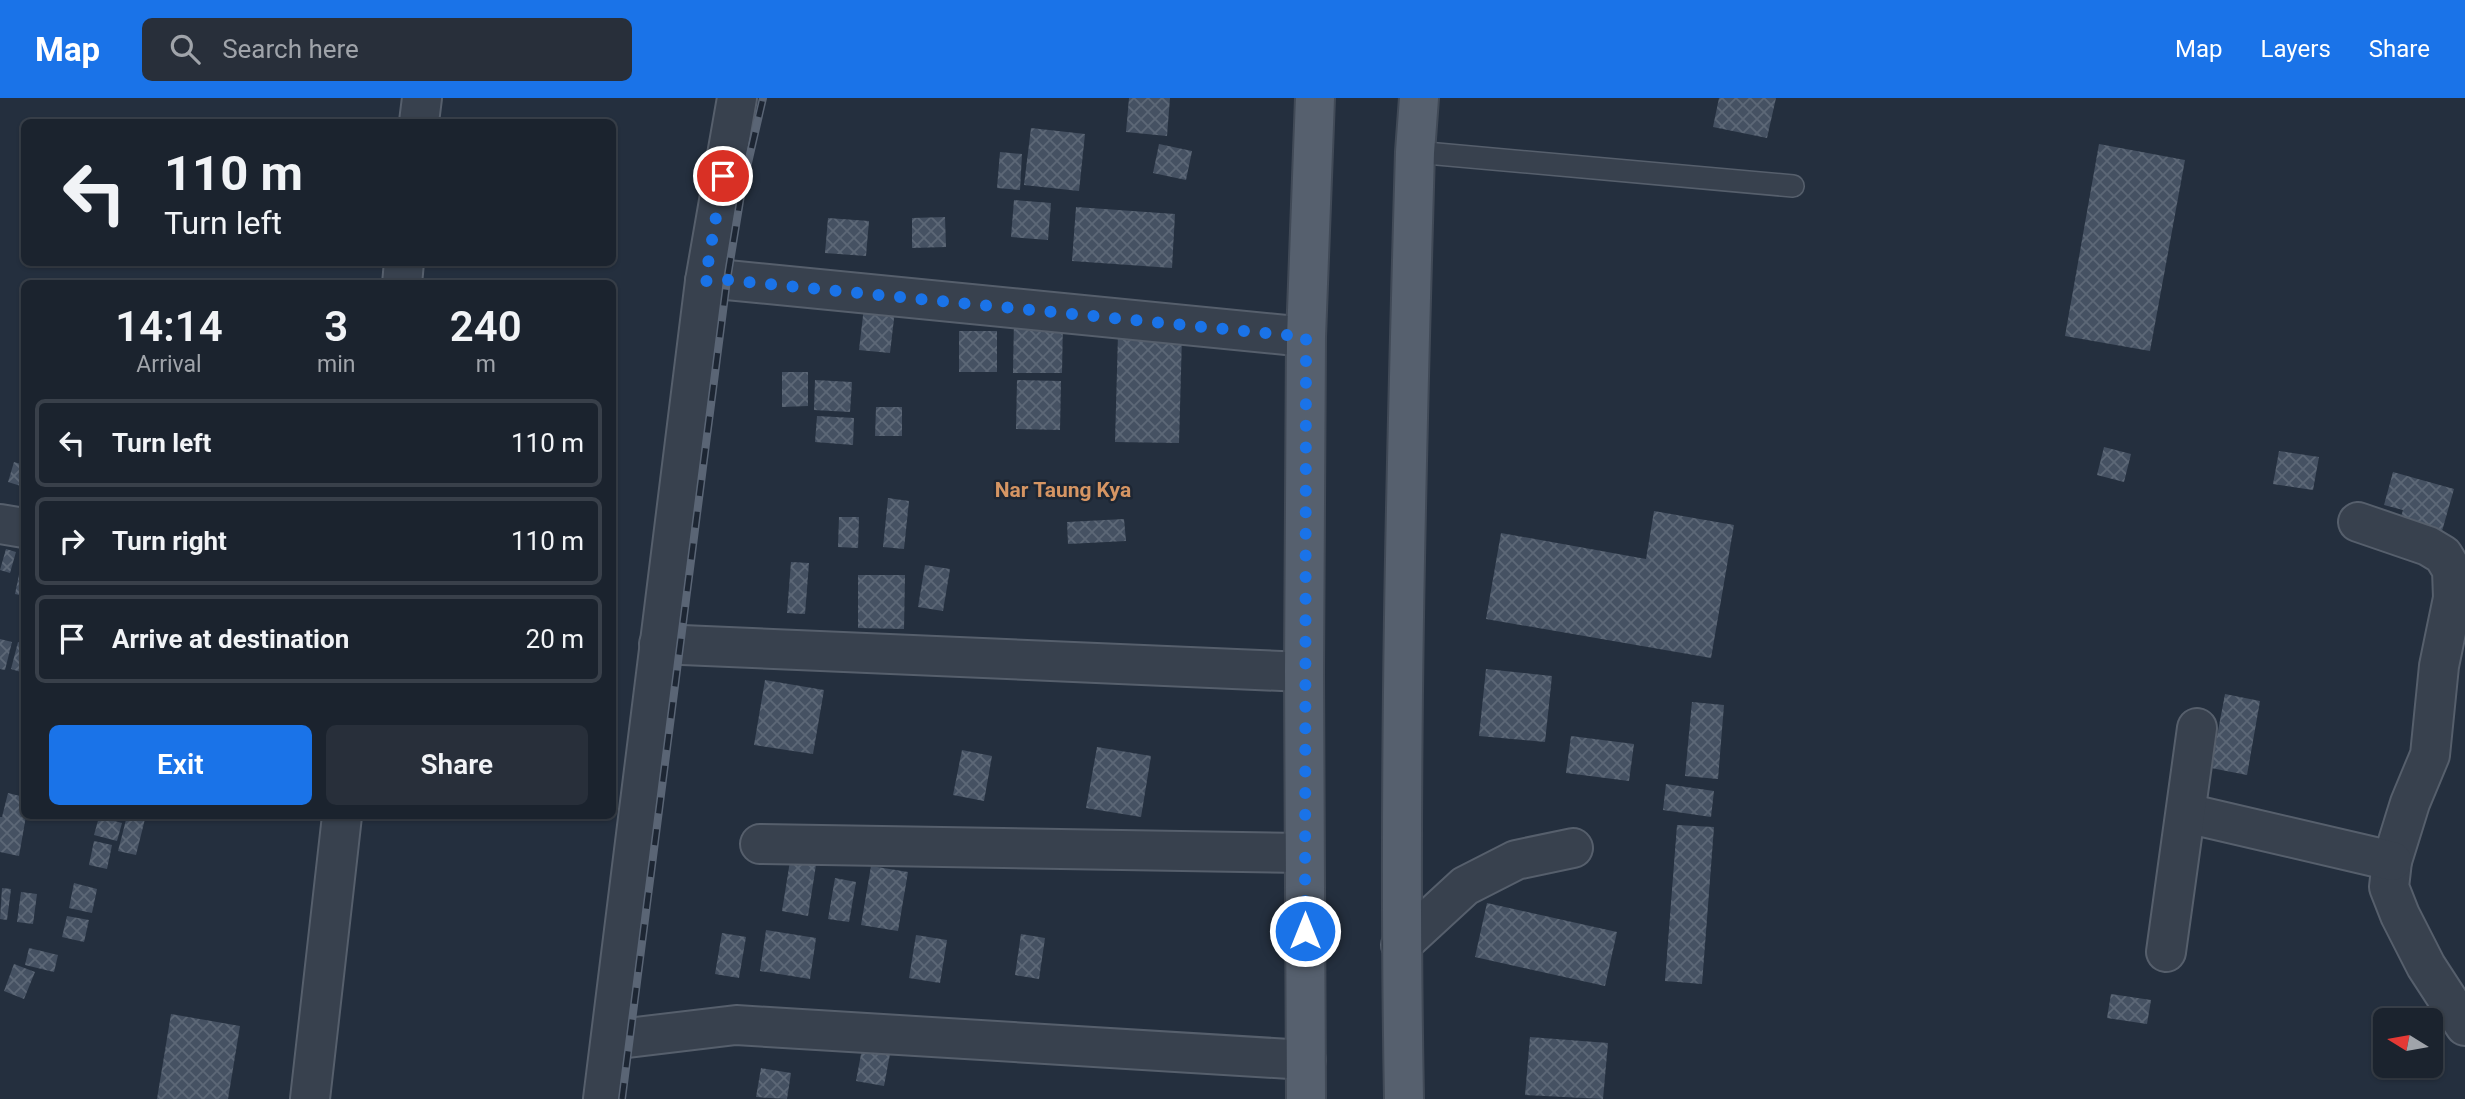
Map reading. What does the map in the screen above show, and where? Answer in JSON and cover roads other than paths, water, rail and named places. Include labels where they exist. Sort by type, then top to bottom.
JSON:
[{"type":"main road","points":[[1306,1099],[1306,337],[1315,98]]},
{"type":"main road","points":[[1404,1099],[1401,945],[1404,573],[1415,152],[1419,98]]},
{"type":"street","points":[[419,119],[422,98]]},
{"type":"street","points":[[603,1099],[705,281],[737,98]]},
{"type":"street","points":[[705,281],[727,280],[1306,337]]},
{"type":"street","points":[[2358,522],[2428,547],[2443,555],[2452,570],[2453,598],[2439,666],[2430,755],[2410,803],[2392,861],[2389,887],[2426,966],[2465,1026]]},
{"type":"street","points":[[0,524],[21,528]]},
{"type":"street","points":[[659,644],[1304,672]]},
{"type":"street","points":[[2166,952],[2197,728]]},
{"type":"street","points":[[2186,813],[2392,861]]},
{"type":"street","points":[[310,1099],[342,819]]},
{"type":"street","points":[[760,844],[1304,853]]},
{"type":"street","points":[[1401,945],[1465,886],[1516,860],[1573,848]]},
{"type":"street","points":[[611,1040],[736,1025],[1306,1060]]},
{"type":"lane","points":[[1415,152],[1793,186]]},
{"type":"railway","points":[[622,1099],[727,280],[742,189],[763,98]]},
{"type":"district","name":"Nar Taung Kya","points":[[1063,490]]}]
